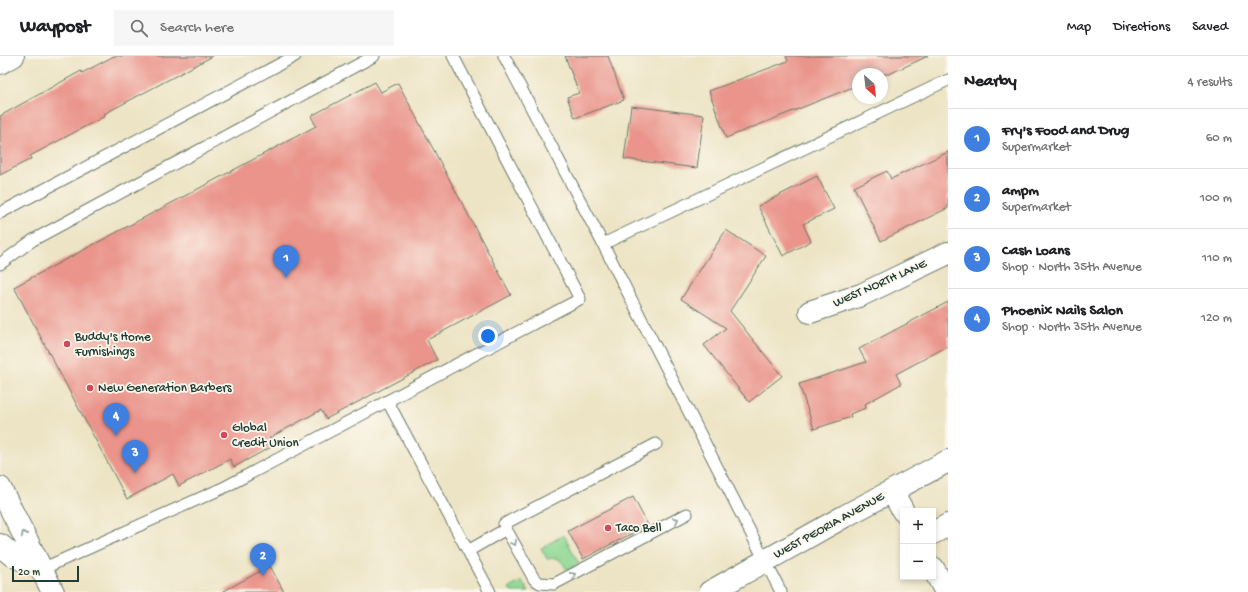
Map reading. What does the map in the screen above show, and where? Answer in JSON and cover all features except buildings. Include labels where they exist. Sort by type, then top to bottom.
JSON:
[{"type":"main road","points":[[0,63],[13,56]]},
{"type":"main road","name":"WEST NORTH LANE","points":[[810,312],[861,294],[948,252]]},
{"type":"main road","name":"WEST PEORIA AVENUE","points":[[723,589],[845,516],[948,461]]},
{"type":"main road","points":[[0,488],[54,592]]},
{"type":"main road","points":[[892,491],[901,508]]},
{"type":"main road","points":[[936,531],[948,525]]},
{"type":"main road","points":[[0,545],[12,555],[42,569]]},
{"type":"main road","points":[[936,574],[946,592]]},
{"type":"lane","points":[[0,213],[295,56]]},
{"type":"lane","points":[[0,264],[33,240],[374,56]]},
{"type":"lane","points":[[42,569],[202,498],[388,402],[580,299],[453,56]]},
{"type":"lane","points":[[504,56],[603,244],[781,592]]},
{"type":"lane","points":[[603,244],[948,80]]},
{"type":"lane","points":[[388,402],[490,592]]},
{"type":"lane","points":[[656,444],[504,524],[506,529],[534,579],[540,583],[554,584],[688,514]]},
{"type":"lane","points":[[468,551],[506,529]]},
{"type":"green space","points":[[564,535],[579,564],[567,570],[563,563],[557,558],[547,559],[541,548]]},
{"type":"green space","points":[[522,581],[529,592],[512,592],[509,588]]},
{"type":"place","name":"Fry's Food and Drug","points":[[286,278]]},
{"type":"place","name":"Buddy's Home Furnishings","points":[[67,344]]},
{"type":"place","name":"New Generation Barbers","points":[[90,388]]},
{"type":"place","name":"Global Credit Union","points":[[224,435]]},
{"type":"place","name":"Phoenix Nails Salon","points":[[116,436]]},
{"type":"place","name":"Cash Loans","points":[[135,473]]},
{"type":"place","name":"Taco Bell","points":[[608,528]]},
{"type":"place","name":"ampm","points":[[263,576]]}]
